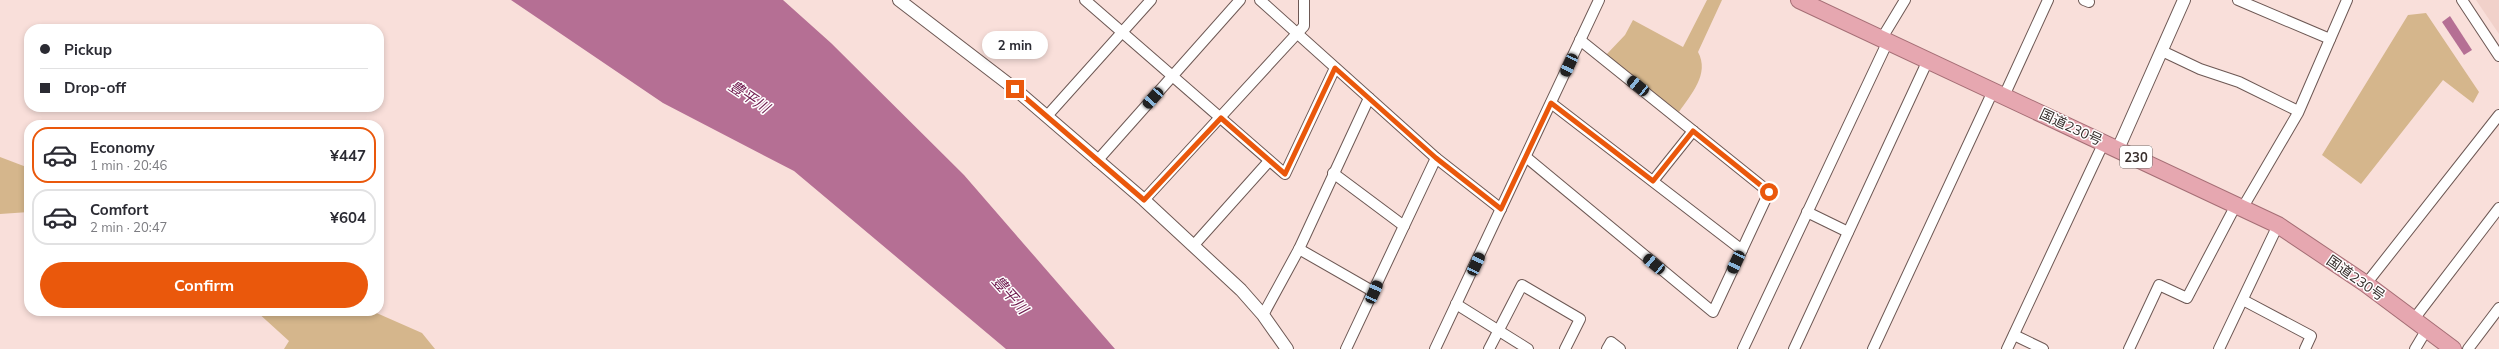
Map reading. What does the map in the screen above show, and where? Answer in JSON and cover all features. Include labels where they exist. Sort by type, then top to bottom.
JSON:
[{"type":"highway","name":"国道230号","points":[[1804,1],[2111,146],[2240,205],[2278,225],[2366,284],[2453,349]]},
{"type":"street","points":[[899,0],[960,45],[1047,116],[1097,161],[1144,200],[1241,290],[1263,315],[1287,349]]},
{"type":"street","points":[[1085,0],[1285,174],[1335,68]]},
{"type":"street","points":[[1047,116],[1151,0]]},
{"type":"street","points":[[1097,161],[1240,0]]},
{"type":"street","points":[[1260,0],[1436,158],[1501,209]]},
{"type":"street","points":[[1144,200],[1298,34],[1304,26],[1304,0]]},
{"type":"street","points":[[1435,349],[1526,157],[1598,0]]},
{"type":"street","points":[[1743,349],[1885,40],[1906,0]]},
{"type":"street","points":[[1873,349],[1999,93],[2048,0]]},
{"type":"street","points":[[2007,349],[2162,50],[2184,0]]},
{"type":"street","points":[[2238,0],[2254,3],[2330,39]]},
{"type":"street","points":[[2129,349],[2159,285],[2187,298],[2240,205],[2298,111],[2348,0]]},
{"type":"street","points":[[2462,0],[2499,56]]},
{"type":"street","points":[[1526,157],[1713,312],[1769,192],[1580,40]]},
{"type":"street","points":[[2162,50],[2200,69],[2239,82],[2298,111]]},
{"type":"street","points":[[1794,349],[1928,60]]},
{"type":"street","points":[[1263,315],[1299,249],[1369,98]]},
{"type":"street","points":[[1551,103],[1742,250]]},
{"type":"street","points":[[2366,284],[2499,115]]},
{"type":"street","points":[[1653,181],[1693,131]]},
{"type":"street","points":[[1346,349],[1436,158]]},
{"type":"street","points":[[1192,246],[1269,161]]},
{"type":"street","points":[[1333,173],[1404,226]]},
{"type":"street","points":[[2414,319],[2499,208]]},
{"type":"street","points":[[1807,212],[1848,232]]},
{"type":"street","points":[[2219,349],[2278,225]]},
{"type":"street","points":[[1299,249],[1374,292]]},
{"type":"street","points":[[1490,349],[1522,285],[1580,319],[1565,349]]},
{"type":"street","points":[[2243,300],[2311,336],[2304,349]]},
{"type":"street","points":[[1456,304],[1528,349]]},
{"type":"street","points":[[2468,349],[2499,308]]},
{"type":"street","points":[[2415,349],[2427,329]]},
{"type":"street","points":[[2014,335],[2043,349]]},
{"type":"street","points":[[1607,349],[1611,342],[1620,349]]},
{"type":"shaded area","points":[[1707,0],[1722,0],[1698,52],[1702,68],[1698,84],[1679,112],[1606,55],[1625,35],[1633,20],[1683,47]]},
{"type":"shaded area","points":[[2476,0],[2499,0],[2499,34]]},
{"type":"shaded area","points":[[2426,13],[2479,92],[2473,103],[2443,80],[2361,184],[2322,155],[2408,15]]},
{"type":"shaded area","points":[[0,157],[24,166],[24,212],[0,214]]},
{"type":"shaded area","points":[[262,316],[383,316],[422,333],[435,349],[284,349],[289,341]]},
{"type":"water","name":"豊平川","points":[[511,0],[783,0],[831,43],[964,175],[1115,349],[1006,349],[794,171],[663,103]]},
{"type":"water","points":[[2450,16],[2472,50],[2464,55],[2442,22]]},
{"type":"route","points":[[1015,89],[1144,200],[1221,118],[1285,174],[1335,68],[1436,158],[1501,209],[1551,103],[1653,181],[1693,131],[1769,192]]}]
